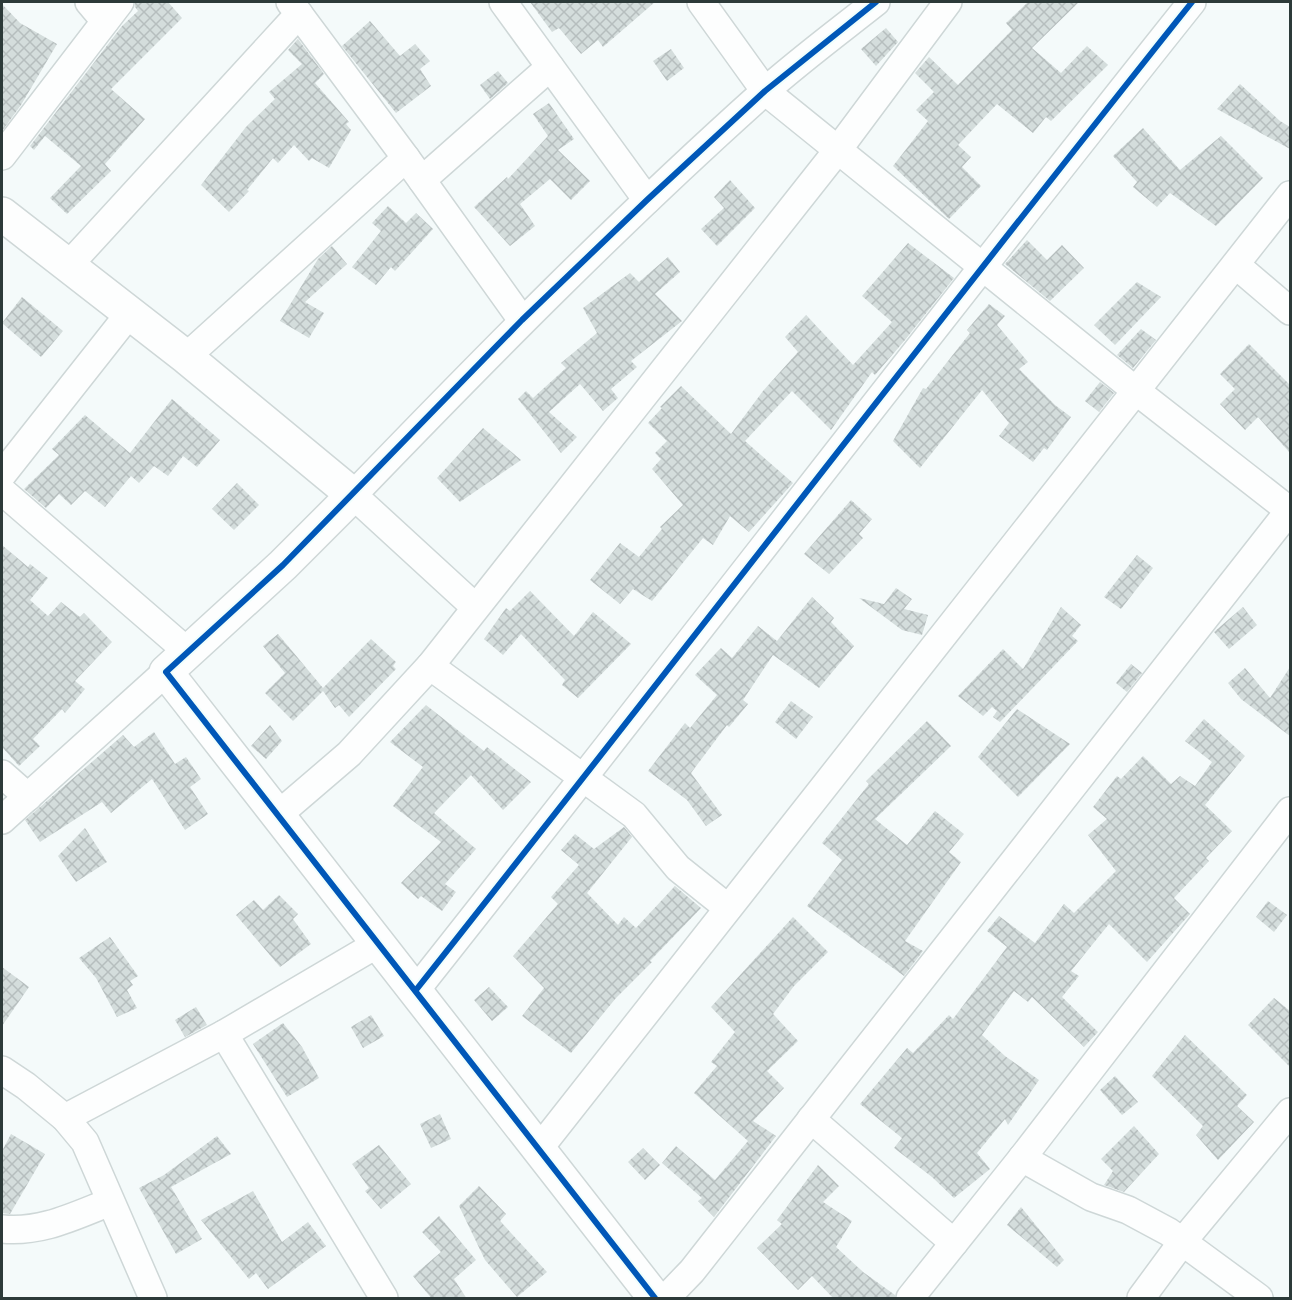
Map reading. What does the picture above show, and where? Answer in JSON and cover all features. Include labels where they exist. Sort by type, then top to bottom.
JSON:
[{"type":"street","points":[[503,2],[647,200]]},
{"type":"street","points":[[666,1299],[692,1270],[1290,511],[1135,390],[765,92],[701,2]]},
{"type":"street","points":[[2,820],[283,565],[522,320],[647,200],[765,92],[876,2]]},
{"type":"street","points":[[279,814],[350,754],[430,666],[837,151],[948,2]]},
{"type":"street","points":[[416,990],[585,778],[981,267],[1192,2]]},
{"type":"street","points":[[2,156],[105,8]]},
{"type":"street","points":[[67,267],[294,8],[406,158],[522,320]]},
{"type":"street","points":[[422,180],[550,67]]},
{"type":"street","points":[[186,357],[406,158]]},
{"type":"street","points":[[538,1150],[1290,195]]},
{"type":"street","points":[[2,214],[67,267],[186,357],[353,495],[475,607]]},
{"type":"street","points":[[1236,265],[1290,311]]},
{"type":"street","points":[[2,475],[129,314]]},
{"type":"street","points":[[2,491],[177,662],[279,814],[655,1299]]},
{"type":"street","points":[[430,666],[634,815],[678,867],[728,908]]},
{"type":"street","points":[[2,774],[28,797]]},
{"type":"street","points":[[910,1299],[1290,811]]},
{"type":"street","points":[[65,1118],[224,1034],[379,943]]},
{"type":"street","points":[[224,1034],[384,1299]]},
{"type":"street","points":[[2,1072],[65,1118],[85,1142],[153,1299]]},
{"type":"street","points":[[1141,1299],[1184,1241],[1290,1112]]},
{"type":"street","points":[[811,1119],[954,1243]]},
{"type":"street","points":[[1022,1158],[1100,1201],[1150,1221],[1184,1241],[1259,1299]]},
{"type":"street","points":[[2,1229],[24,1230],[49,1226],[110,1202]]},
{"type":"building","points":[[135,2],[168,2],[182,18],[111,89],[145,119],[105,164],[111,171],[67,214],[50,198],[81,166],[45,136],[34,150],[30,146],[122,26],[138,11]]},
{"type":"building","points":[[530,2],[655,2],[603,47],[598,40],[581,54],[559,28],[552,32]]},
{"type":"building","points":[[1028,2],[1079,2],[1032,48],[1061,73],[1087,46],[1108,65],[1051,121],[1046,117],[1033,133],[997,104],[958,145],[971,157],[962,167],[981,186],[949,219],[893,166],[928,121],[916,110],[934,92],[915,73],[929,57],[958,85],[1012,30],[1006,23]]},
{"type":"building","points":[[2,4],[20,23],[57,44],[21,105],[2,131]]},
{"type":"building","points":[[370,21],[400,56],[415,44],[430,61],[420,69],[431,86],[396,113],[342,46]]},
{"type":"building","points":[[886,28],[898,42],[876,66],[861,49]]},
{"type":"building","points":[[298,39],[324,74],[315,83],[349,122],[346,124],[351,130],[329,168],[312,158],[309,161],[294,145],[278,163],[273,158],[247,190],[249,191],[229,212],[201,185],[246,127],[275,99],[269,92],[302,64],[288,50]]},
{"type":"building","points":[[671,49],[684,68],[667,81],[653,61]]},
{"type":"building","points":[[498,71],[508,83],[490,99],[480,85]]},
{"type":"building","points":[[1240,84],[1280,121],[1290,127],[1290,149],[1217,109]]},
{"type":"building","points":[[549,103],[574,139],[558,150],[590,181],[571,200],[550,179],[520,204],[535,226],[510,246],[474,207],[507,177],[508,179],[548,136],[533,114]]},
{"type":"building","points":[[1143,128],[1180,170],[1221,136],[1263,178],[1216,226],[1170,193],[1157,207],[1133,187],[1137,182],[1113,156]]},
{"type":"building","points":[[730,180],[755,208],[717,246],[701,229],[724,208],[714,197]]},
{"type":"building","points":[[388,206],[406,223],[416,213],[433,229],[395,271],[391,267],[376,285],[352,267],[381,231],[372,223]]},
{"type":"building","points":[[1027,240],[1047,260],[1062,245],[1084,268],[1050,301],[1005,264]]},
{"type":"building","points":[[908,243],[954,278],[875,375],[872,372],[831,430],[792,391],[745,441],[793,483],[749,532],[730,516],[713,545],[703,538],[652,601],[633,589],[620,604],[590,580],[620,543],[639,557],[662,529],[660,527],[683,505],[652,469],[661,459],[655,453],[667,441],[648,423],[662,408],[660,407],[681,386],[731,434],[763,391],[798,352],[785,337],[806,315],[853,365],[892,322],[862,296]]},
{"type":"building","points":[[332,246],[347,264],[305,302],[324,313],[309,338],[280,321],[318,259]]},
{"type":"building","points":[[668,257],[680,272],[655,294],[682,321],[631,361],[637,367],[611,389],[618,398],[603,411],[580,384],[549,412],[577,437],[561,453],[518,399],[526,391],[533,398],[566,368],[561,363],[597,333],[583,308],[630,273],[639,282]]},
{"type":"building","points":[[1137,282],[1161,297],[1115,345],[1094,325]]},
{"type":"building","points":[[22,297],[63,331],[41,357],[2,323]]},
{"type":"building","points":[[989,304],[1005,316],[997,325],[1028,362],[1019,369],[1055,405],[1071,417],[1047,450],[1044,448],[1033,462],[999,436],[1009,423],[982,390],[920,468],[893,441],[923,388],[926,389],[970,333],[967,330]]},
{"type":"building","points":[[1141,329],[1156,340],[1133,368],[1117,355]]},
{"type":"building","points":[[1249,344],[1290,385],[1290,453],[1258,417],[1245,430],[1220,404],[1235,389],[1220,374]]},
{"type":"building","points":[[1100,382],[1114,393],[1099,412],[1085,401]]},
{"type":"building","points":[[172,399],[220,440],[197,467],[183,456],[168,476],[154,466],[139,483],[131,476],[105,507],[85,491],[71,505],[59,494],[46,508],[24,489],[59,455],[52,449],[85,415],[130,453]]},
{"type":"building","points":[[483,428],[521,460],[460,502],[437,478]]},
{"type":"building","points":[[237,483],[259,505],[234,530],[212,509]]},
{"type":"building","points":[[851,500],[872,519],[859,534],[863,538],[829,574],[804,554]]},
{"type":"building","points":[[2,545],[28,567],[30,564],[48,578],[30,600],[48,616],[61,602],[80,617],[84,613],[112,642],[75,681],[85,689],[65,713],[62,709],[33,739],[40,746],[19,766],[2,747]]},
{"type":"building","points":[[1137,555],[1153,568],[1121,609],[1104,597]]},
{"type":"building","points":[[896,588],[912,599],[904,609],[928,615],[922,635],[902,630],[859,598],[884,604]]},
{"type":"building","points":[[530,591],[574,636],[593,612],[631,644],[578,698],[562,685],[565,680],[521,634],[503,655],[484,639],[506,608],[510,611]]},
{"type":"building","points":[[812,597],[834,618],[831,622],[854,646],[819,688],[773,655],[743,700],[748,704],[729,727],[727,725],[691,773],[722,815],[706,826],[687,800],[648,771],[685,723],[690,728],[717,695],[695,675],[721,648],[732,658],[758,626],[777,641]]},
{"type":"building","points":[[1061,607],[1081,625],[1072,636],[1078,641],[1000,722],[993,717],[997,711],[992,707],[983,716],[958,696],[1003,649],[1023,669]]},
{"type":"building","points":[[1243,607],[1257,625],[1229,649],[1214,632]]},
{"type":"building","points":[[278,634],[323,688],[371,639],[396,662],[393,666],[396,669],[349,717],[339,705],[335,708],[323,691],[293,721],[265,693],[285,673],[263,646]]},
{"type":"building","points":[[1131,664],[1142,673],[1127,692],[1116,683]]},
{"type":"building","points":[[1290,667],[1290,736],[1241,699],[1228,683],[1245,668],[1270,698]]},
{"type":"building","points":[[791,701],[813,717],[796,739],[775,722]]},
{"type":"building","points":[[426,705],[484,751],[487,747],[531,782],[503,810],[471,775],[434,813],[476,849],[445,884],[456,892],[442,911],[421,896],[418,899],[401,883],[441,842],[393,806],[423,767],[390,742]]},
{"type":"building","points":[[1017,709],[1070,744],[1018,797],[978,757]]},
{"type":"building","points":[[1204,719],[1245,756],[1205,805],[1232,831],[1206,858],[1209,861],[1174,898],[1190,914],[1147,962],[1109,924],[1071,971],[1079,976],[1062,997],[1098,1032],[1084,1047],[1032,997],[1028,1002],[1014,991],[982,1035],[1005,1056],[1039,1080],[1008,1125],[1005,1119],[977,1153],[990,1169],[954,1198],[932,1177],[894,1148],[902,1138],[860,1104],[907,1048],[913,1053],[949,1015],[953,1019],[1007,947],[987,931],[999,916],[1035,943],[1064,904],[1074,913],[1116,871],[1088,835],[1107,819],[1093,807],[1117,776],[1121,779],[1143,756],[1171,784],[1180,776],[1195,786],[1212,762],[1185,741]]},
{"type":"building","points":[[927,721],[951,746],[875,819],[907,845],[935,811],[964,834],[949,852],[961,862],[905,941],[923,951],[904,976],[807,906],[842,860],[822,843],[869,784],[866,781]]},
{"type":"building","points":[[270,725],[282,741],[266,759],[251,746]]},
{"type":"building","points":[[154,732],[175,764],[186,757],[201,779],[190,787],[208,814],[185,830],[152,779],[111,813],[102,802],[40,842],[25,820],[123,735],[134,747]]},
{"type":"building","points":[[624,827],[632,837],[587,893],[618,925],[624,917],[636,928],[675,886],[701,908],[616,998],[571,1053],[522,1016],[544,988],[513,956],[558,904],[551,897],[579,865],[561,850],[575,834],[594,849]]},
{"type":"building","points":[[85,828],[107,862],[76,882],[58,856]]},
{"type":"building","points":[[279,895],[298,914],[293,919],[311,944],[280,967],[236,915],[254,900],[263,910]]},
{"type":"building","points":[[1268,901],[1287,915],[1274,932],[1256,917]]},
{"type":"building","points":[[793,917],[828,952],[794,986],[773,1014],[798,1041],[767,1071],[784,1088],[753,1121],[776,1136],[714,1217],[698,1201],[702,1198],[662,1163],[676,1146],[715,1180],[748,1141],[694,1093],[717,1066],[711,1062],[735,1032],[711,1007]]},
{"type":"building","points":[[110,937],[138,976],[130,981],[133,985],[127,990],[137,1008],[117,1017],[96,978],[79,958]]},
{"type":"building","points":[[2,967],[29,987],[2,1026]]},
{"type":"building","points":[[489,987],[508,1007],[492,1021],[474,1000]]},
{"type":"building","points":[[1274,998],[1290,1011],[1290,1067],[1248,1025]]},
{"type":"building","points":[[196,1007],[207,1025],[185,1037],[175,1020]]},
{"type":"building","points":[[371,1015],[384,1036],[363,1048],[351,1027]]},
{"type":"building","points":[[283,1023],[302,1047],[319,1078],[287,1097],[253,1044]]},
{"type":"building","points":[[1185,1035],[1247,1095],[1237,1106],[1254,1122],[1218,1160],[1196,1135],[1203,1126],[1152,1076]]},
{"type":"building","points":[[1115,1076],[1138,1102],[1122,1115],[1100,1090]]},
{"type":"building","points":[[440,1114],[451,1139],[431,1148],[420,1124]]},
{"type":"building","points":[[1134,1126],[1159,1154],[1124,1192],[1104,1185],[1113,1171],[1101,1159]]},
{"type":"building","points":[[11,1134],[45,1154],[10,1214],[2,1213],[2,1151]]},
{"type":"building","points":[[217,1136],[231,1154],[171,1187],[202,1239],[176,1254],[139,1188],[164,1175]]},
{"type":"building","points":[[379,1145],[411,1184],[381,1209],[365,1191],[369,1188],[352,1164]]},
{"type":"building","points":[[643,1148],[660,1165],[645,1180],[628,1162]]},
{"type":"building","points":[[818,1165],[839,1186],[823,1202],[852,1221],[836,1247],[863,1272],[895,1295],[895,1299],[834,1299],[812,1276],[798,1290],[757,1248],[782,1224],[777,1220]]},
{"type":"building","points":[[479,1186],[506,1214],[500,1221],[547,1272],[517,1297],[485,1260],[459,1206]]},
{"type":"building","points":[[253,1191],[282,1242],[308,1222],[326,1246],[268,1289],[256,1273],[249,1279],[201,1220]]},
{"type":"building","points":[[1021,1207],[1064,1260],[1057,1267],[1007,1225]]},
{"type":"building","points":[[439,1216],[476,1260],[454,1279],[467,1299],[432,1299],[413,1276],[441,1252],[422,1232]]},
{"type":"cycle path","points":[[655,1298],[166,672],[283,565],[522,320],[647,200],[765,91],[876,2]]},
{"type":"cycle path","points":[[416,990],[1192,2]]}]
